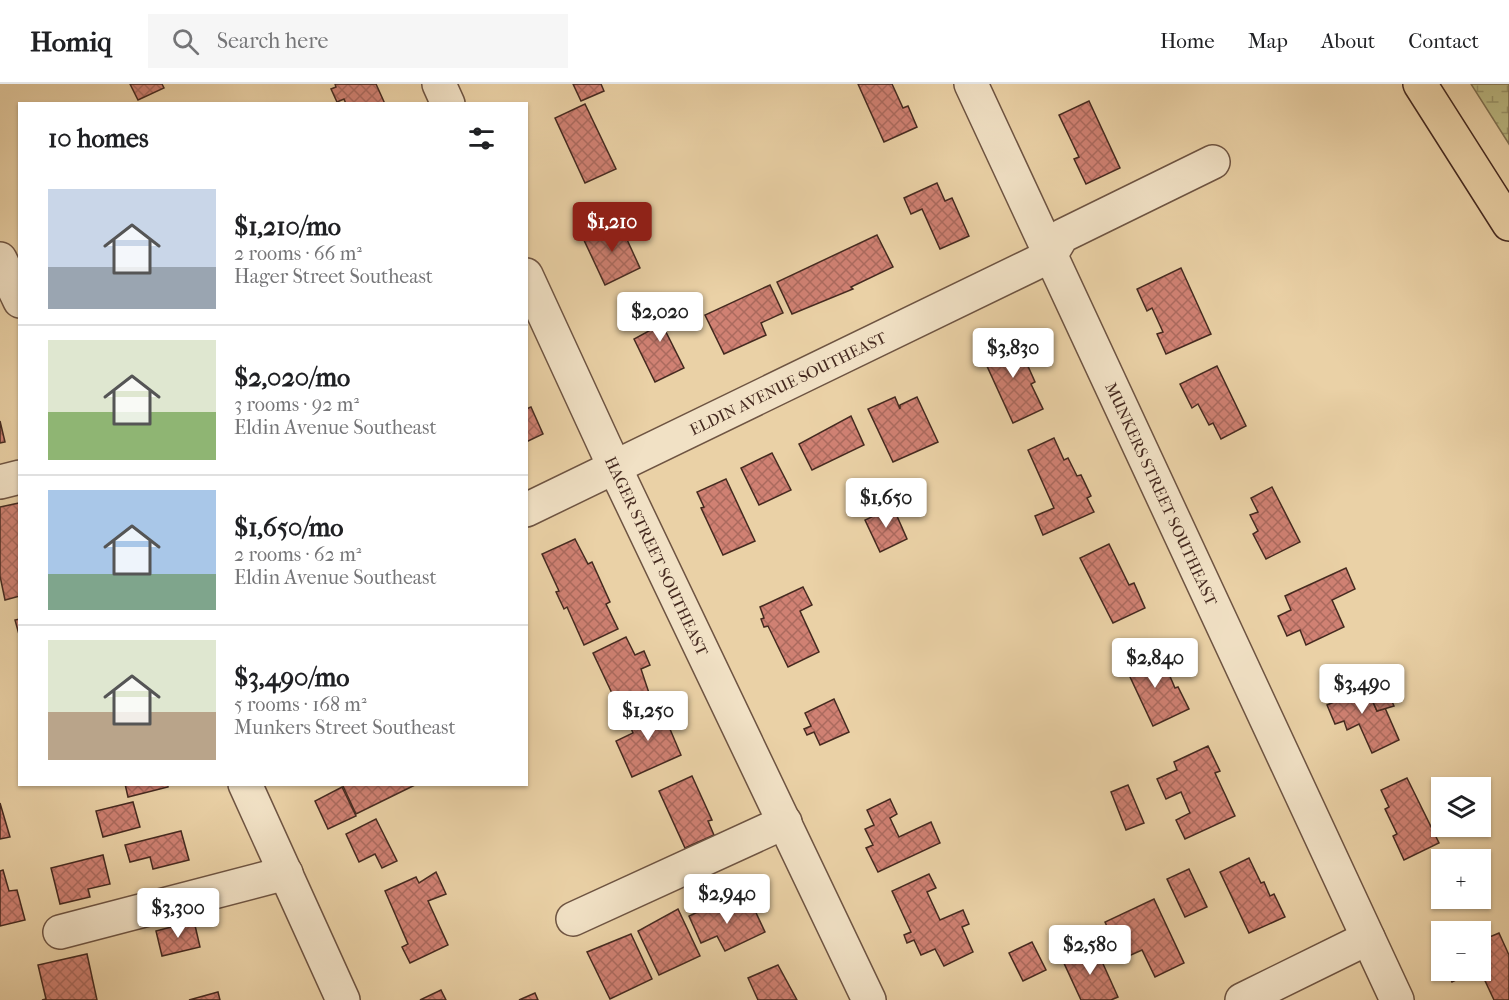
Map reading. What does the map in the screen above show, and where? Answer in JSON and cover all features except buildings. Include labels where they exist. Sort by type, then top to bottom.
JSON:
[{"type":"main road","points":[[1419,84],[1507,215]]},
{"type":"street","points":[[439,84],[447,102]]},
{"type":"street","name":"MUNKERS STREET SOUTHEAST","points":[[971,84],[1397,1000]]},
{"type":"street","points":[[1050,256],[1062,236],[1213,162]]},
{"type":"street","name":"ELDIN AVENUE SOUTHEAST","points":[[528,509],[1050,256]]},
{"type":"street","points":[[0,259],[18,297]]},
{"type":"street","name":"HAGER STREET SOUTHEAST","points":[[528,279],[614,466],[869,1000]]},
{"type":"street","points":[[0,482],[18,478]]},
{"type":"street","points":[[246,786],[343,1000]]},
{"type":"street","points":[[573,919],[785,822]]},
{"type":"street","points":[[60,933],[286,873]]},
{"type":"street","points":[[1242,1000],[1368,938]]},
{"type":"green space","points":[[1471,84],[1509,84],[1509,144]]}]
